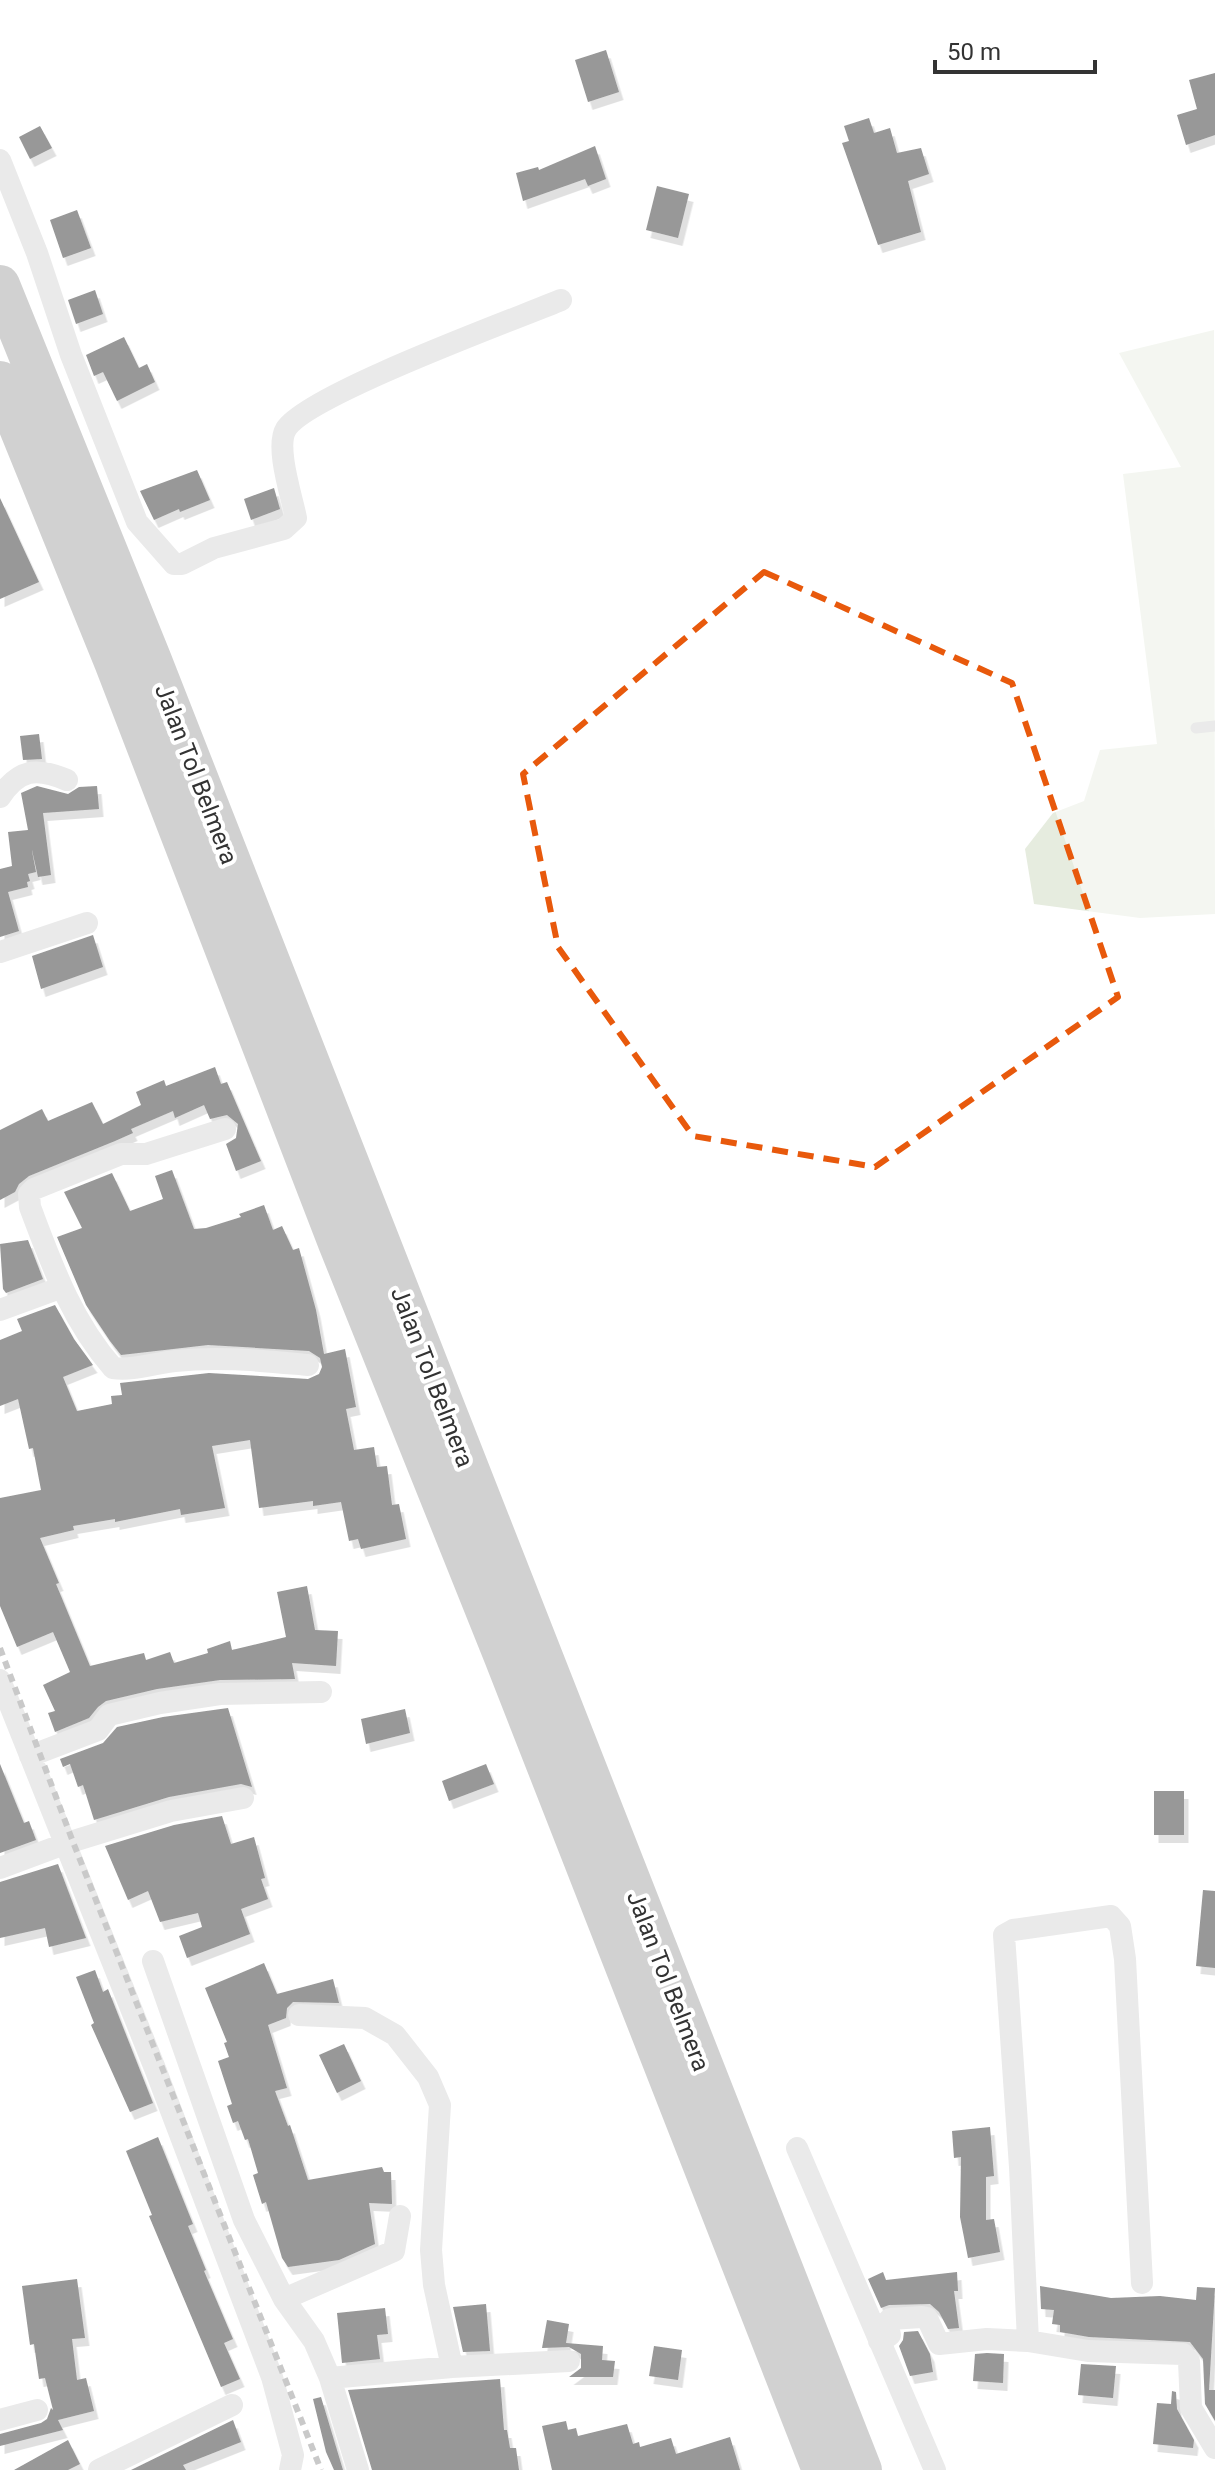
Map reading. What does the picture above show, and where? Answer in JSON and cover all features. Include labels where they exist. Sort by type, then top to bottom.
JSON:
[{"type":"highway","name":"Jalan Tol Belmera","points":[[0,285],[151,658],[862,2470]]},
{"type":"highway","name":"Jalan Tol Belmera","points":[[0,381],[114,662],[332,1228],[822,2470]]},
{"type":"street","points":[[0,160],[37,253],[71,355],[137,522],[174,564],[182,564],[214,548],[284,529],[292,524],[296,518],[282,453],[285,430],[305,412],[359,384],[561,300]]},
{"type":"street","points":[[0,797],[10,782],[26,773],[47,772],[67,780]]},
{"type":"street","points":[[0,952],[87,923]]},
{"type":"street","points":[[225,1129],[146,1154],[121,1154],[34,1189],[29,1194],[30,1207],[60,1288],[97,1350],[113,1368],[125,1370],[176,1361],[228,1359],[308,1365]]},
{"type":"street","points":[[0,1310],[60,1288]]},
{"type":"street","points":[[0,1680],[67,1843],[272,2377],[293,2455],[290,2470]]},
{"type":"street","points":[[30,1756],[98,1730],[109,1715],[160,1703],[220,1694],[321,1692]]},
{"type":"street","points":[[0,1868],[67,1843],[171,1811],[243,1798]]},
{"type":"street","points":[[1028,2341],[1004,1935],[1013,1930],[1111,1916],[1120,1926],[1125,1959],[1142,2283]]},
{"type":"street","points":[[153,1961],[244,2220],[284,2299],[314,2341],[330,2378],[358,2470]]},
{"type":"street","points":[[299,2015],[365,2018],[395,2035],[428,2077],[440,2105],[431,2250],[434,2285],[452,2367]]},
{"type":"street","points":[[797,2148],[935,2470]]},
{"type":"street","points":[[284,2299],[394,2251],[400,2216]]},
{"type":"street","points":[[879,2341],[890,2335],[887,2322],[890,2319],[922,2317],[927,2318],[939,2344],[987,2339],[1028,2341],[1088,2351],[1183,2354],[1189,2361],[1191,2408],[1215,2448]]},
{"type":"street","points":[[330,2378],[569,2361]]},
{"type":"street","points":[[99,2470],[232,2405]]},
{"type":"street","points":[[0,2420],[37,2410]]},
{"type":"lane","points":[[1196,728],[1215,726]]},
{"type":"highlighted area","points":[[764,572],[1012,683],[1118,997],[875,1167],[693,1136],[558,947],[523,774]]},
{"type":"shaded area","points":[[1214,330],[1215,914],[1140,918],[1034,904],[1025,849],[1053,813],[1084,801],[1100,750],[1157,744],[1123,474],[1181,467],[1119,353]]},
{"type":"building","points":[[606,50],[619,92],[588,102],[575,60]]},
{"type":"building","points":[[1215,73],[1215,135],[1186,145],[1177,115],[1197,109],[1189,80]]},
{"type":"building","points":[[869,118],[874,133],[890,128],[897,153],[921,148],[929,174],[908,181],[921,232],[878,245],[842,143],[849,141],[844,126]]},
{"type":"building","points":[[40,126],[52,148],[30,159],[19,137]]},
{"type":"building","points":[[595,146],[606,179],[588,186],[585,179],[523,201],[516,173],[538,167],[539,170]]},
{"type":"building","points":[[657,186],[689,194],[678,238],[646,230]]},
{"type":"building","points":[[77,210],[91,248],[63,258],[50,220]]},
{"type":"building","points":[[95,290],[103,314],[76,324],[68,300]]},
{"type":"building","points":[[124,337],[139,368],[147,364],[155,382],[117,401],[103,372],[94,376],[86,355]]},
{"type":"building","points":[[197,470],[210,500],[154,520],[140,491]]},
{"type":"building","points":[[274,488],[280,509],[251,520],[244,499]]},
{"type":"building","points":[[0,498],[39,582],[0,599]]},
{"type":"building","points":[[39,734],[42,759],[23,760],[20,736]]},
{"type":"building","points":[[37,786],[68,794],[79,787],[97,786],[99,809],[43,813],[51,875],[38,877],[32,850],[36,872],[28,874],[28,887],[8,892],[19,931],[0,937],[0,869],[12,866],[8,832],[28,830],[21,793]]},
{"type":"building","points":[[93,935],[103,967],[41,989],[32,956]]},
{"type":"building","points":[[215,1067],[221,1084],[227,1082],[261,1161],[236,1171],[226,1144],[236,1138],[238,1124],[227,1115],[210,1119],[204,1105],[175,1118],[173,1111],[131,1129],[133,1133],[29,1176],[15,1192],[0,1200],[0,1130],[42,1109],[48,1121],[92,1102],[103,1124],[141,1105],[136,1092],[164,1080],[166,1086]]},
{"type":"building","points":[[172,1170],[194,1229],[241,1217],[239,1214],[264,1205],[273,1230],[282,1226],[293,1250],[299,1248],[324,1354],[345,1349],[356,1407],[346,1409],[354,1450],[374,1447],[377,1467],[387,1466],[392,1505],[399,1504],[406,1539],[361,1549],[358,1539],[349,1541],[341,1502],[313,1506],[313,1501],[259,1508],[250,1440],[212,1446],[225,1508],[181,1515],[180,1509],[115,1522],[115,1519],[73,1526],[74,1530],[40,1538],[90,1666],[144,1653],[146,1660],[170,1652],[174,1663],[208,1653],[207,1649],[230,1641],[232,1650],[286,1637],[277,1592],[307,1586],[315,1630],[338,1631],[336,1666],[292,1663],[295,1679],[220,1680],[157,1689],[106,1701],[89,1718],[55,1732],[48,1713],[55,1711],[43,1685],[70,1672],[53,1632],[17,1647],[0,1606],[0,1498],[41,1490],[33,1448],[29,1449],[18,1399],[0,1406],[0,1340],[22,1331],[17,1319],[55,1305],[93,1365],[63,1377],[77,1411],[112,1404],[111,1396],[122,1395],[120,1383],[209,1373],[308,1379],[319,1374],[322,1367],[320,1358],[309,1351],[208,1345],[121,1355],[110,1341],[86,1305],[57,1237],[82,1228],[64,1192],[112,1173],[130,1211],[163,1199],[155,1176]]},
{"type":"building","points":[[28,1240],[43,1279],[6,1293],[3,1289],[0,1244]]},
{"type":"building","points":[[228,1708],[252,1787],[241,1784],[169,1797],[94,1820],[83,1785],[78,1787],[70,1764],[63,1767],[60,1759],[103,1743],[117,1727]]},
{"type":"building","points":[[405,1709],[410,1733],[366,1744],[361,1719]]},
{"type":"building","points":[[0,1764],[24,1823],[29,1821],[36,1840],[0,1853]]},
{"type":"building","points":[[486,1764],[494,1784],[449,1801],[442,1781]]},
{"type":"building","points":[[1154,1791],[1184,1791],[1184,1835],[1154,1835]]},
{"type":"building","points":[[222,1816],[231,1844],[254,1837],[265,1878],[261,1879],[268,1899],[241,1909],[250,1934],[187,1958],[179,1936],[202,1927],[198,1913],[160,1922],[148,1891],[128,1900],[105,1846],[174,1825]]},
{"type":"building","points":[[58,1864],[86,1938],[49,1947],[45,1928],[0,1938],[0,1882]]},
{"type":"building","points":[[1203,1890],[1215,1891],[1215,1968],[1196,1966]]},
{"type":"building","points":[[264,1963],[277,1994],[333,1979],[339,2003],[293,2002],[287,2008],[286,2018],[268,2025],[287,2088],[275,2091],[308,2180],[382,2167],[384,2172],[391,2172],[392,2204],[369,2203],[375,2244],[339,2260],[288,2267],[282,2258],[266,2202],[262,2204],[253,2175],[258,2173],[248,2139],[245,2140],[238,2121],[233,2123],[227,2106],[232,2104],[218,2061],[229,2057],[224,2043],[227,2042],[205,1988]]},
{"type":"building","points":[[95,1970],[103,1992],[108,1989],[153,2103],[130,2112],[91,2025],[94,2023],[76,1977]]},
{"type":"building","points":[[344,2044],[361,2081],[337,2093],[319,2055]]},
{"type":"building","points":[[990,2127],[994,2176],[986,2177],[986,2220],[994,2219],[1000,2252],[968,2258],[960,2217],[961,2157],[954,2158],[952,2131]]},
{"type":"building","points":[[158,2137],[193,2224],[188,2226],[204,2271],[233,2339],[224,2343],[240,2379],[221,2387],[149,2216],[152,2215],[126,2151]]},
{"type":"building","points":[[883,2272],[886,2280],[957,2272],[958,2291],[954,2291],[959,2328],[948,2329],[939,2312],[930,2304],[881,2308],[868,2279]]},
{"type":"building","points":[[77,2279],[85,2338],[72,2339],[77,2380],[86,2378],[94,2411],[58,2420],[63,2430],[0,2446],[0,2434],[41,2423],[47,2419],[51,2408],[53,2410],[45,2378],[39,2379],[34,2344],[30,2345],[22,2286]]},
{"type":"building","points":[[1040,2286],[1111,2298],[1160,2296],[1196,2300],[1197,2287],[1215,2288],[1209,2390],[1215,2390],[1215,2421],[1205,2404],[1203,2359],[1190,2342],[1089,2337],[1060,2332],[1060,2325],[1052,2324],[1054,2310],[1041,2309]]},
{"type":"building","points":[[486,2304],[490,2351],[463,2352],[453,2307]]},
{"type":"building","points":[[385,2308],[388,2334],[377,2335],[380,2359],[342,2363],[337,2313]]},
{"type":"building","points":[[547,2320],[569,2324],[566,2343],[603,2346],[602,2360],[615,2361],[613,2377],[569,2377],[581,2368],[581,2354],[569,2347],[542,2348]]},
{"type":"building","points":[[918,2331],[930,2354],[933,2372],[910,2376],[899,2346],[904,2332]]},
{"type":"building","points":[[654,2346],[682,2350],[678,2380],[649,2376]]},
{"type":"building","points":[[975,2354],[1004,2354],[1003,2383],[973,2381]]},
{"type":"building","points":[[1081,2364],[1116,2366],[1113,2398],[1078,2395]]},
{"type":"building","points":[[500,2379],[504,2430],[507,2430],[510,2448],[516,2448],[519,2470],[372,2470],[348,2390]]},
{"type":"building","points":[[1172,2391],[1176,2392],[1177,2409],[1194,2440],[1193,2448],[1153,2444],[1157,2403],[1171,2404]]},
{"type":"building","points":[[321,2397],[343,2470],[334,2470],[326,2452],[313,2399]]},
{"type":"building","points":[[233,2420],[241,2442],[183,2465],[186,2470],[131,2470]]},
{"type":"building","points":[[566,2421],[568,2430],[576,2428],[578,2436],[627,2424],[633,2444],[639,2442],[640,2447],[671,2438],[676,2454],[730,2437],[740,2470],[552,2470],[542,2426]]},
{"type":"building","points":[[68,2440],[80,2464],[68,2470],[14,2470]]},
{"type":"railway","points":[[0,1648],[73,1842],[321,2470]]}]
